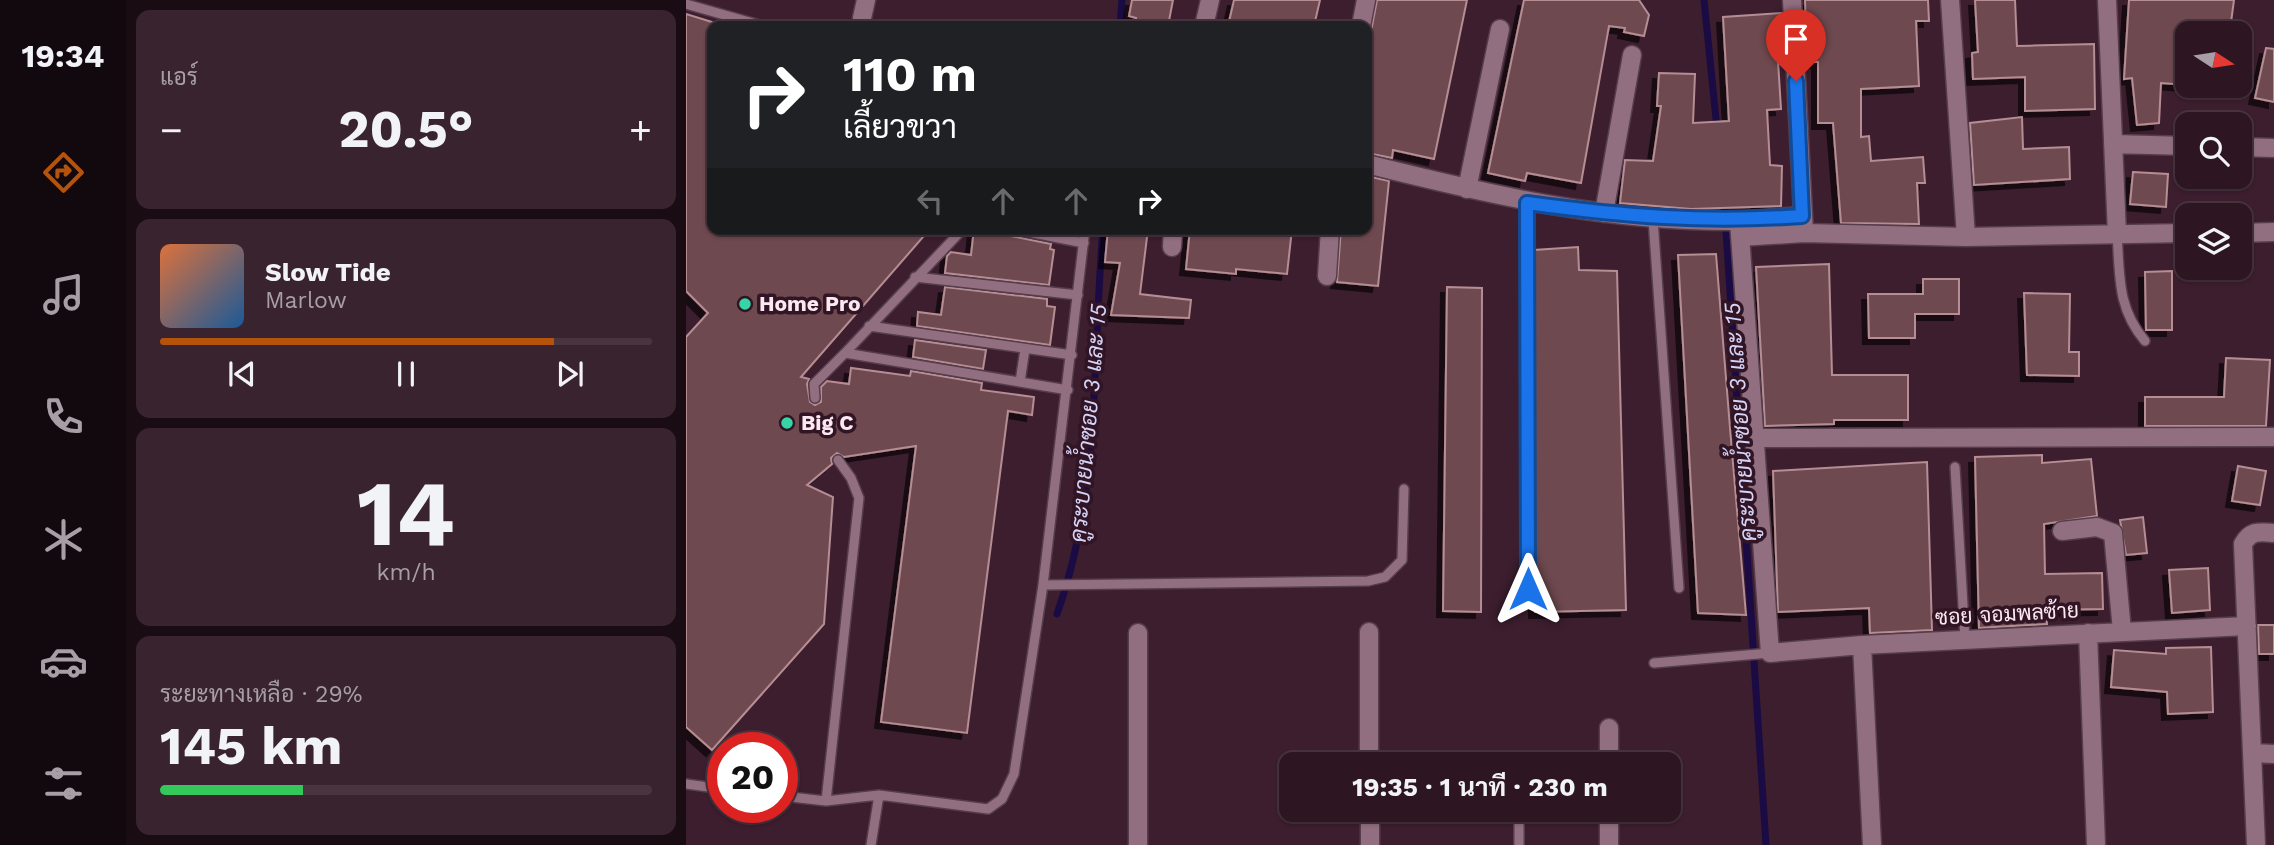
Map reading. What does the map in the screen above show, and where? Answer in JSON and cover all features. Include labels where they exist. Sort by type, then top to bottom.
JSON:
[{"type":"street","points":[[1205,21],[1210,0]]},
{"type":"street","points":[[1362,21],[1366,0]]},
{"type":"street","points":[[1792,0],[1803,225]]},
{"type":"street","points":[[1950,0],[1966,237]]},
{"type":"street","points":[[2106,0],[2117,234]]},
{"type":"street","points":[[1467,189],[1500,29]]},
{"type":"street","points":[[1604,213],[1632,55]]},
{"type":"street","points":[[2113,144],[2175,146]]},
{"type":"street","points":[[2252,147],[2274,148]]},
{"type":"street","points":[[1372,165],[1527,203],[1653,219],[1732,225],[1803,225],[1966,237],[2175,233]]},
{"type":"street","points":[[1732,225],[1754,438],[1767,653]]},
{"type":"street","points":[[2252,233],[2274,233]]},
{"type":"street","points":[[1326,276],[1329,235]]},
{"type":"street","points":[[1754,438],[2274,438]]},
{"type":"street","points":[[2062,531],[2097,527],[2113,533],[2122,631]]},
{"type":"street","points":[[2256,845],[2243,544],[2248,535],[2255,532],[2274,533]]},
{"type":"street","name":"ซอย จอมพลซ้าย","points":[[1767,653],[1862,645],[2246,626]]},
{"type":"street","points":[[1369,632],[1369,752]]},
{"type":"street","points":[[1138,633],[1138,845]]},
{"type":"street","points":[[2088,633],[2096,845]]},
{"type":"street","points":[[1862,645],[1872,845]]},
{"type":"street","points":[[1609,728],[1609,752]]},
{"type":"street","points":[[2252,753],[2274,754]]},
{"type":"street","points":[[1370,822],[1370,845]]},
{"type":"street","points":[[1609,822],[1609,845]]},
{"type":"lane","points":[[686,4],[746,21]]},
{"type":"lane","points":[[1527,203],[1528,589]]},
{"type":"lane","points":[[1653,219],[1679,588]]},
{"type":"lane","points":[[2117,234],[2121,296],[2129,322],[2145,341]]},
{"type":"lane","points":[[815,398],[814,384],[957,235]]},
{"type":"lane","points":[[1043,235],[1084,243]]},
{"type":"lane","points":[[798,798],[827,801],[879,795],[988,809],[1002,799],[1014,774],[1044,585],[1085,235]]},
{"type":"lane","points":[[915,277],[1079,295]]},
{"type":"lane","points":[[869,326],[1072,355]]},
{"type":"lane","points":[[1020,383],[1025,349]]},
{"type":"lane","points":[[845,353],[1068,390]]},
{"type":"lane","points":[[827,801],[859,498],[851,478],[838,460]]},
{"type":"lane","points":[[1955,467],[1965,640]]},
{"type":"lane","points":[[1044,585],[1368,581],[1385,577],[1395,571],[1402,560],[1404,489]]},
{"type":"lane","points":[[1654,663],[1767,653]]},
{"type":"lane","points":[[686,784],[707,787]]},
{"type":"lane","points":[[871,845],[879,795]]},
{"type":"lane","points":[[1519,822],[1520,845]]},
{"type":"building","points":[[1132,0],[1173,0],[1169,21],[1135,21],[1136,18],[1129,16]]},
{"type":"building","points":[[1234,0],[1320,0],[1315,21],[1229,21]]},
{"type":"building","points":[[1377,0],[1467,0],[1434,159],[1393,150],[1392,158],[1372,154],[1372,26]]},
{"type":"building","points":[[1524,0],[1639,0],[1649,15],[1644,36],[1624,32],[1625,28],[1609,26],[1581,183],[1527,173],[1525,181],[1488,173]]},
{"type":"building","points":[[1805,0],[1928,0],[1929,21],[1916,21],[1919,86],[1861,89],[1861,137],[1869,136],[1871,161],[1923,157],[1925,183],[1917,183],[1919,224],[1841,223],[1833,123],[1818,123],[1818,62],[1807,62]]},
{"type":"building","points":[[1975,0],[2015,0],[2017,46],[2094,44],[2095,109],[2025,111],[2025,77],[1973,79],[1972,53],[1978,52]]},
{"type":"building","points":[[2129,0],[2234,0],[2231,21],[2175,21],[2175,84],[2161,83],[2159,123],[2137,125],[2132,78],[2124,79]]},
{"type":"building","points":[[1781,13],[1784,61],[1778,61],[1781,109],[1767,110],[1770,165],[1782,166],[1781,206],[1691,209],[1620,203],[1625,160],[1653,161],[1661,106],[1657,106],[1659,73],[1695,74],[1693,123],[1729,121],[1723,17]]},
{"type":"building","points":[[686,14],[709,21],[707,235],[925,235],[801,377],[809,379],[807,384],[810,402],[815,405],[821,402],[821,387],[827,381],[849,384],[851,368],[910,376],[911,371],[982,383],[981,390],[1034,397],[1032,415],[1008,411],[967,733],[881,722],[916,446],[844,457],[837,453],[831,458],[832,464],[807,485],[833,497],[824,624],[728,732],[707,732],[707,746],[686,727],[686,337],[708,313],[686,291]]},
{"type":"building","points":[[2266,48],[2274,49],[2274,102],[2255,98]]},
{"type":"building","points":[[2022,117],[2023,149],[2069,147],[2070,179],[1974,185],[1970,123]]},
{"type":"building","points":[[2133,172],[2168,174],[2166,207],[2130,204]]},
{"type":"building","points":[[1372,177],[1389,181],[1378,286],[1337,282],[1341,235],[1372,235]]},
{"type":"building","points":[[973,235],[1010,235],[1051,244],[1050,249],[1054,250],[1049,285],[945,273],[947,256],[951,252],[971,255]]},
{"type":"building","points":[[1107,235],[1147,235],[1140,294],[1191,300],[1189,318],[1111,315],[1120,263],[1105,262]]},
{"type":"building","points":[[1189,235],[1291,235],[1287,274],[1236,269],[1236,274],[1186,269]]},
{"type":"building","points":[[1578,247],[1579,270],[1617,271],[1626,610],[1535,612],[1534,250]]},
{"type":"building","points":[[1716,254],[1746,615],[1698,613],[1678,255]]},
{"type":"building","points":[[1829,264],[1832,375],[1908,375],[1908,420],[1834,420],[1834,424],[1765,426],[1756,267]]},
{"type":"building","points":[[2172,271],[2172,330],[2146,330],[2145,272]]},
{"type":"building","points":[[1923,279],[1959,279],[1959,314],[1915,314],[1915,338],[1869,338],[1868,294],[1923,294]]},
{"type":"building","points":[[945,287],[1047,299],[1047,306],[1055,307],[1050,345],[917,326],[918,312],[941,315]]},
{"type":"building","points":[[1447,287],[1482,288],[1481,612],[1443,611]]},
{"type":"building","points":[[2024,293],[2070,294],[2069,352],[2079,352],[2079,376],[2027,375]]},
{"type":"building","points":[[915,340],[986,350],[983,369],[913,357]]},
{"type":"building","points":[[2226,358],[2270,360],[2266,426],[2145,426],[2145,397],[2224,397]]},
{"type":"building","points":[[2042,455],[2042,463],[2091,459],[2097,516],[2044,524],[2045,574],[2102,573],[2103,609],[2046,610],[2047,624],[1979,628],[1975,457]]},
{"type":"building","points":[[1927,462],[1932,630],[1870,633],[1869,608],[1778,612],[1773,471]]},
{"type":"building","points":[[2238,466],[2266,471],[2260,505],[2232,501]]},
{"type":"building","points":[[2143,517],[2147,553],[2126,555],[2120,520]]},
{"type":"building","points":[[2208,568],[2210,610],[2172,613],[2169,570]]},
{"type":"building","points":[[2258,625],[2274,625],[2274,654],[2259,654]]},
{"type":"building","points":[[2211,647],[2213,712],[2168,714],[2167,692],[2111,687],[2114,650],[2166,654],[2166,648]]},
{"type":"waterway","name":"คูระบายน้ำซอย 3 และ 15","points":[[1120,21],[1122,0]]},
{"type":"waterway","name":"คูระบายน้ำซอย 3 และ 15","points":[[1704,0],[1717,129]]},
{"type":"waterway","name":"คูระบายน้ำซอย 3 และ 15","points":[[1724,200],[1766,845]]},
{"type":"waterway","name":"คูระบายน้ำซอย 3 และ 15","points":[[1057,614],[1071,568],[1088,472],[1103,235]]},
{"type":"place","name":"Home Pro","points":[[745,304]]},
{"type":"place","name":"Big C","points":[[787,423]]},
{"type":"route","points":[[1528,589],[1527,203],[1653,219],[1731,221],[1802,216],[1796,81]]}]
